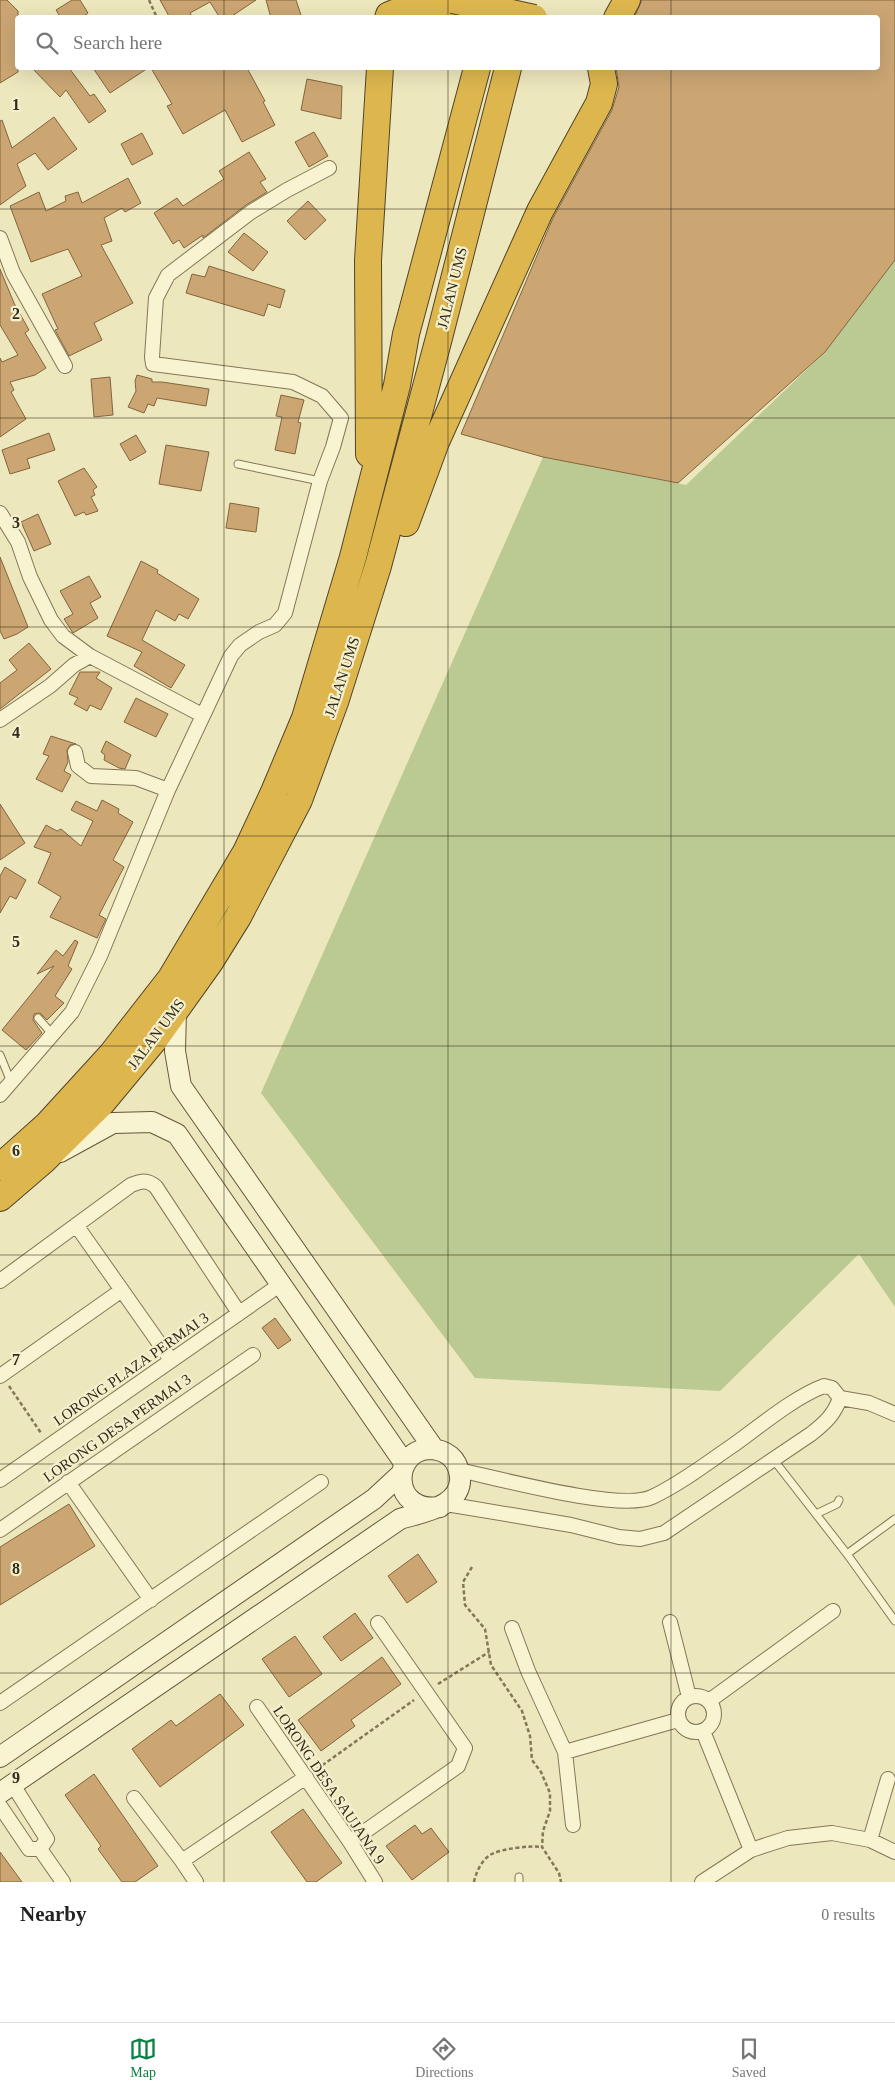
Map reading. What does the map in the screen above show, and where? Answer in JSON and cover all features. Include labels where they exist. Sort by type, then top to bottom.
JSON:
[{"type":"highway","points":[[453,0],[520,15]]},
{"type":"highway","points":[[491,15],[495,0]]},
{"type":"highway","points":[[521,15],[525,0]]},
{"type":"highway","points":[[618,15],[626,0]]},
{"type":"highway","points":[[390,15],[407,8],[430,8],[469,15]]},
{"type":"highway","points":[[369,495],[368,260],[380,70]]},
{"type":"highway","name":"JALAN UMS","points":[[0,1167],[47,1125],[111,1055],[171,978],[246,852],[274,792],[305,718],[328,646],[397,385],[406,334],[476,70]]},
{"type":"highway","name":"JALAN UMS","points":[[0,1198],[43,1161],[101,1104],[155,1040],[210,962],[238,917],[299,800],[335,702],[378,566],[440,338],[507,70]]},
{"type":"highway","points":[[378,566],[406,521],[436,442],[540,211],[599,103],[604,84],[602,70]]},
{"type":"street","points":[[0,1094],[72,1012],[96,964],[168,790],[202,715],[236,650],[259,632],[275,625],[285,614],[320,481],[333,447],[341,418],[322,396],[293,382],[153,364],[156,298],[168,275],[251,212],[329,168]]},
{"type":"street","points":[[0,238],[14,273],[65,366]]},
{"type":"street","points":[[0,513],[18,542],[30,577],[51,620],[63,636],[90,656],[202,715]]},
{"type":"street","points":[[0,720],[50,686],[74,665],[90,656]]},
{"type":"street","points":[[75,752],[78,766],[91,776],[136,778],[168,790]]},
{"type":"street","points":[[40,1849],[47,1839],[6,1789],[400,1519],[443,1505],[458,1489],[460,1479],[459,1470],[450,1456],[434,1449],[181,1086],[175,1051],[176,1010]]},
{"type":"street","points":[[43,1161],[113,1124],[152,1122],[177,1134],[281,1284],[403,1469],[402,1484],[405,1494],[411,1501],[420,1506],[430,1508],[443,1505],[571,1525],[618,1537],[640,1539],[664,1533],[828,1421],[834,1413],[840,1398]]},
{"type":"street","points":[[0,1281],[131,1185],[142,1181],[151,1183],[156,1188],[239,1313]]},
{"type":"street","points":[[76,1225],[171,1360]]},
{"type":"street","name":"LORONG PLAZA PERMAI 3","points":[[0,1480],[281,1284]]},
{"type":"street","points":[[1,1375],[122,1290]]},
{"type":"street","name":"LORONG DESA PERMAI 3","points":[[0,1530],[253,1354]]},
{"type":"street","points":[[459,1470],[599,1499],[636,1501],[651,1498],[816,1389],[824,1386],[832,1388],[840,1398],[869,1402],[895,1414]]},
{"type":"street","points":[[0,1757],[366,1505],[403,1469],[417,1452],[434,1449]]},
{"type":"street","points":[[68,1482],[151,1600]]},
{"type":"street","points":[[0,1703],[321,1482]]},
{"type":"street","points":[[709,1701],[832,1611]]},
{"type":"street","points":[[670,1622],[689,1697]]},
{"type":"street","points":[[350,1842],[447,1775],[458,1766],[463,1758],[465,1748],[378,1623]]},
{"type":"street","points":[[512,1628],[528,1671],[565,1752],[573,1825]]},
{"type":"street","points":[[700,1696],[709,1701],[712,1706],[714,1718],[712,1723],[703,1731],[691,1732],[685,1729],[678,1720],[678,1709],[684,1700],[689,1697],[700,1696]]},
{"type":"street","name":"LORONG DESA SAUJANA 9","points":[[256,1707],[306,1777],[375,1882]]},
{"type":"street","points":[[565,1752],[678,1720]]},
{"type":"street","points":[[703,1731],[751,1850]]},
{"type":"street","points":[[182,1862],[306,1777]]},
{"type":"street","points":[[870,1840],[888,1779]]},
{"type":"street","points":[[134,1798],[196,1882]]},
{"type":"street","points":[[0,1806],[29,1849],[40,1849]]},
{"type":"street","points":[[702,1882],[751,1850],[788,1838],[832,1833],[870,1840],[895,1852]]},
{"type":"street","points":[[40,1849],[64,1882]]},
{"type":"lane","points":[[238,464],[320,481]]},
{"type":"lane","points":[[38,1018],[53,1035]]},
{"type":"lane","points":[[0,1055],[6,1085]]},
{"type":"lane","points":[[772,1459],[847,1554],[895,1622]]},
{"type":"lane","points":[[816,1514],[837,1504],[839,1500]]},
{"type":"lane","points":[[847,1554],[895,1519]]},
{"type":"path","points":[[149,0],[156,15]]},
{"type":"path","points":[[1,1375],[50,1446]]},
{"type":"path","points":[[472,1567],[463,1582],[465,1605],[485,1629],[491,1665],[522,1711],[530,1736],[532,1760],[541,1772],[550,1793],[550,1811],[543,1831],[542,1847],[559,1873],[561,1882]]},
{"type":"path","points":[[306,1777],[426,1692],[490,1652]]},
{"type":"path","points":[[474,1882],[482,1863],[491,1854],[534,1846],[542,1847]]},
{"type":"green space","points":[[895,260],[895,1307],[859,1254],[720,1391],[475,1378],[261,1093],[543,457],[686,485],[825,352]]},
{"type":"building","points":[[0,0],[7,0],[18,11],[18,15],[15,15],[15,70],[18,70],[18,72],[0,83]]},
{"type":"building","points":[[72,0],[80,0],[88,13],[86,15],[59,15],[56,10]]},
{"type":"building","points":[[160,0],[256,0],[234,15],[218,15],[210,2],[190,13],[191,15],[168,15]]},
{"type":"building","points":[[266,0],[296,0],[301,15],[270,15]]},
{"type":"building","points":[[642,0],[895,0],[895,260],[825,352],[678,483],[543,457],[461,434],[553,218],[612,110],[619,87],[616,70],[880,70],[880,15],[635,15]]},
{"type":"building","points":[[34,70],[70,70],[90,96],[94,94],[106,111],[89,123],[66,90],[60,97]]},
{"type":"building","points":[[94,70],[145,70],[110,93]]},
{"type":"building","points":[[152,70],[248,70],[265,101],[263,102],[275,125],[242,142],[225,110],[183,134],[167,106],[172,104]]},
{"type":"building","points":[[307,79],[342,86],[341,119],[301,110]]},
{"type":"building","points":[[54,117],[77,149],[48,170],[35,153],[17,164],[26,186],[0,205],[0,121],[2,120],[12,148]]},
{"type":"building","points":[[314,132],[328,156],[309,167],[295,142]]},
{"type":"building","points":[[142,133],[153,154],[132,165],[121,144]]},
{"type":"building","points":[[249,152],[266,179],[260,182],[267,192],[246,205],[203,238],[203,235],[184,248],[179,240],[173,244],[154,213],[177,198],[183,206],[224,179],[219,171]]},
{"type":"building","points":[[128,178],[141,203],[125,212],[122,208],[104,218],[112,241],[101,245],[133,303],[94,323],[102,340],[69,356],[55,330],[58,329],[42,294],[82,276],[68,249],[31,262],[10,206],[39,192],[46,211],[66,201],[65,196],[78,192],[82,203]]},
{"type":"building","points":[[308,201],[326,220],[305,240],[287,221]]},
{"type":"building","points":[[244,233],[268,252],[253,271],[228,252]]},
{"type":"building","points":[[209,266],[285,290],[280,308],[268,304],[264,316],[186,293],[192,274],[205,277]]},
{"type":"building","points":[[0,269],[14,303],[29,330],[25,333],[46,368],[35,375],[10,382],[14,390],[11,392],[26,419],[0,437],[0,358],[2,362],[18,355],[0,325]]},
{"type":"building","points":[[137,375],[152,379],[152,382],[209,389],[206,406],[157,398],[154,406],[148,404],[144,413],[128,407],[136,391],[135,381]]},
{"type":"building","points":[[110,377],[113,415],[94,417],[91,379]]},
{"type":"building","points":[[281,395],[304,400],[298,422],[301,423],[295,454],[275,450],[282,417],[276,416]]},
{"type":"building","points":[[49,433],[55,450],[27,459],[30,468],[10,474],[2,450]]},
{"type":"building","points":[[136,435],[146,452],[130,461],[120,444]]},
{"type":"building","points":[[166,445],[209,452],[201,491],[159,484]]},
{"type":"building","points":[[84,468],[97,487],[93,490],[95,495],[91,497],[98,511],[86,515],[84,512],[75,516],[58,481]]},
{"type":"building","points":[[230,503],[259,508],[256,532],[226,528]]},
{"type":"building","points":[[38,514],[51,544],[34,551],[21,522]]},
{"type":"building","points":[[0,557],[28,627],[4,639],[0,631]]},
{"type":"building","points":[[141,561],[158,570],[157,573],[199,599],[188,619],[179,614],[175,621],[156,610],[142,640],[185,665],[171,688],[134,666],[142,652],[107,636]]},
{"type":"building","points":[[89,576],[101,597],[90,603],[98,618],[73,633],[64,619],[73,614],[60,591]]},
{"type":"building","points":[[29,643],[51,669],[0,709],[0,683],[17,670],[9,660]]},
{"type":"building","points":[[80,672],[100,672],[96,678],[112,688],[101,710],[90,705],[87,711],[74,704],[78,698],[69,694]]},
{"type":"building","points":[[136,698],[168,714],[156,737],[124,722]]},
{"type":"building","points":[[51,736],[76,744],[70,745],[67,750],[68,762],[64,771],[71,775],[62,792],[36,779],[49,756],[43,754]]},
{"type":"building","points":[[106,741],[131,755],[125,769],[104,760],[105,755],[101,752]]},
{"type":"building","points":[[102,800],[119,809],[118,813],[133,822],[113,860],[124,867],[99,915],[106,919],[97,938],[50,917],[61,897],[38,883],[51,853],[34,847],[46,825],[57,831],[61,829],[81,846],[93,821],[71,810],[76,801],[97,811]]},
{"type":"building","points":[[0,804],[25,843],[0,860]]},
{"type":"building","points":[[5,867],[26,880],[16,899],[10,896],[0,913],[0,876]]},
{"type":"building","points":[[75,940],[78,942],[68,966],[72,969],[55,996],[64,1003],[47,1020],[40,1013],[34,1014],[33,1020],[42,1033],[26,1050],[2,1030],[54,966],[37,974],[56,950],[63,956]]},
{"type":"building","points":[[275,1318],[291,1340],[278,1349],[262,1328]]},
{"type":"building","points":[[69,1504],[95,1546],[0,1605],[0,1547]]},
{"type":"building","points":[[418,1554],[437,1582],[407,1603],[388,1576]]},
{"type":"building","points":[[355,1613],[373,1638],[341,1661],[323,1637]]},
{"type":"building","points":[[295,1636],[322,1674],[289,1697],[262,1659]]},
{"type":"building","points":[[382,1657],[401,1684],[351,1720],[355,1726],[321,1751],[298,1720]]},
{"type":"building","points":[[220,1694],[244,1725],[160,1787],[132,1749],[171,1720],[176,1726]]},
{"type":"building","points":[[94,1774],[158,1866],[135,1882],[122,1882],[98,1849],[101,1846],[65,1795]]},
{"type":"building","points":[[303,1809],[342,1863],[316,1882],[307,1882],[271,1832]]},
{"type":"building","points":[[415,1825],[422,1834],[431,1828],[449,1852],[412,1880],[386,1846]]},
{"type":"building","points":[[0,1852],[22,1882],[0,1882]]}]
